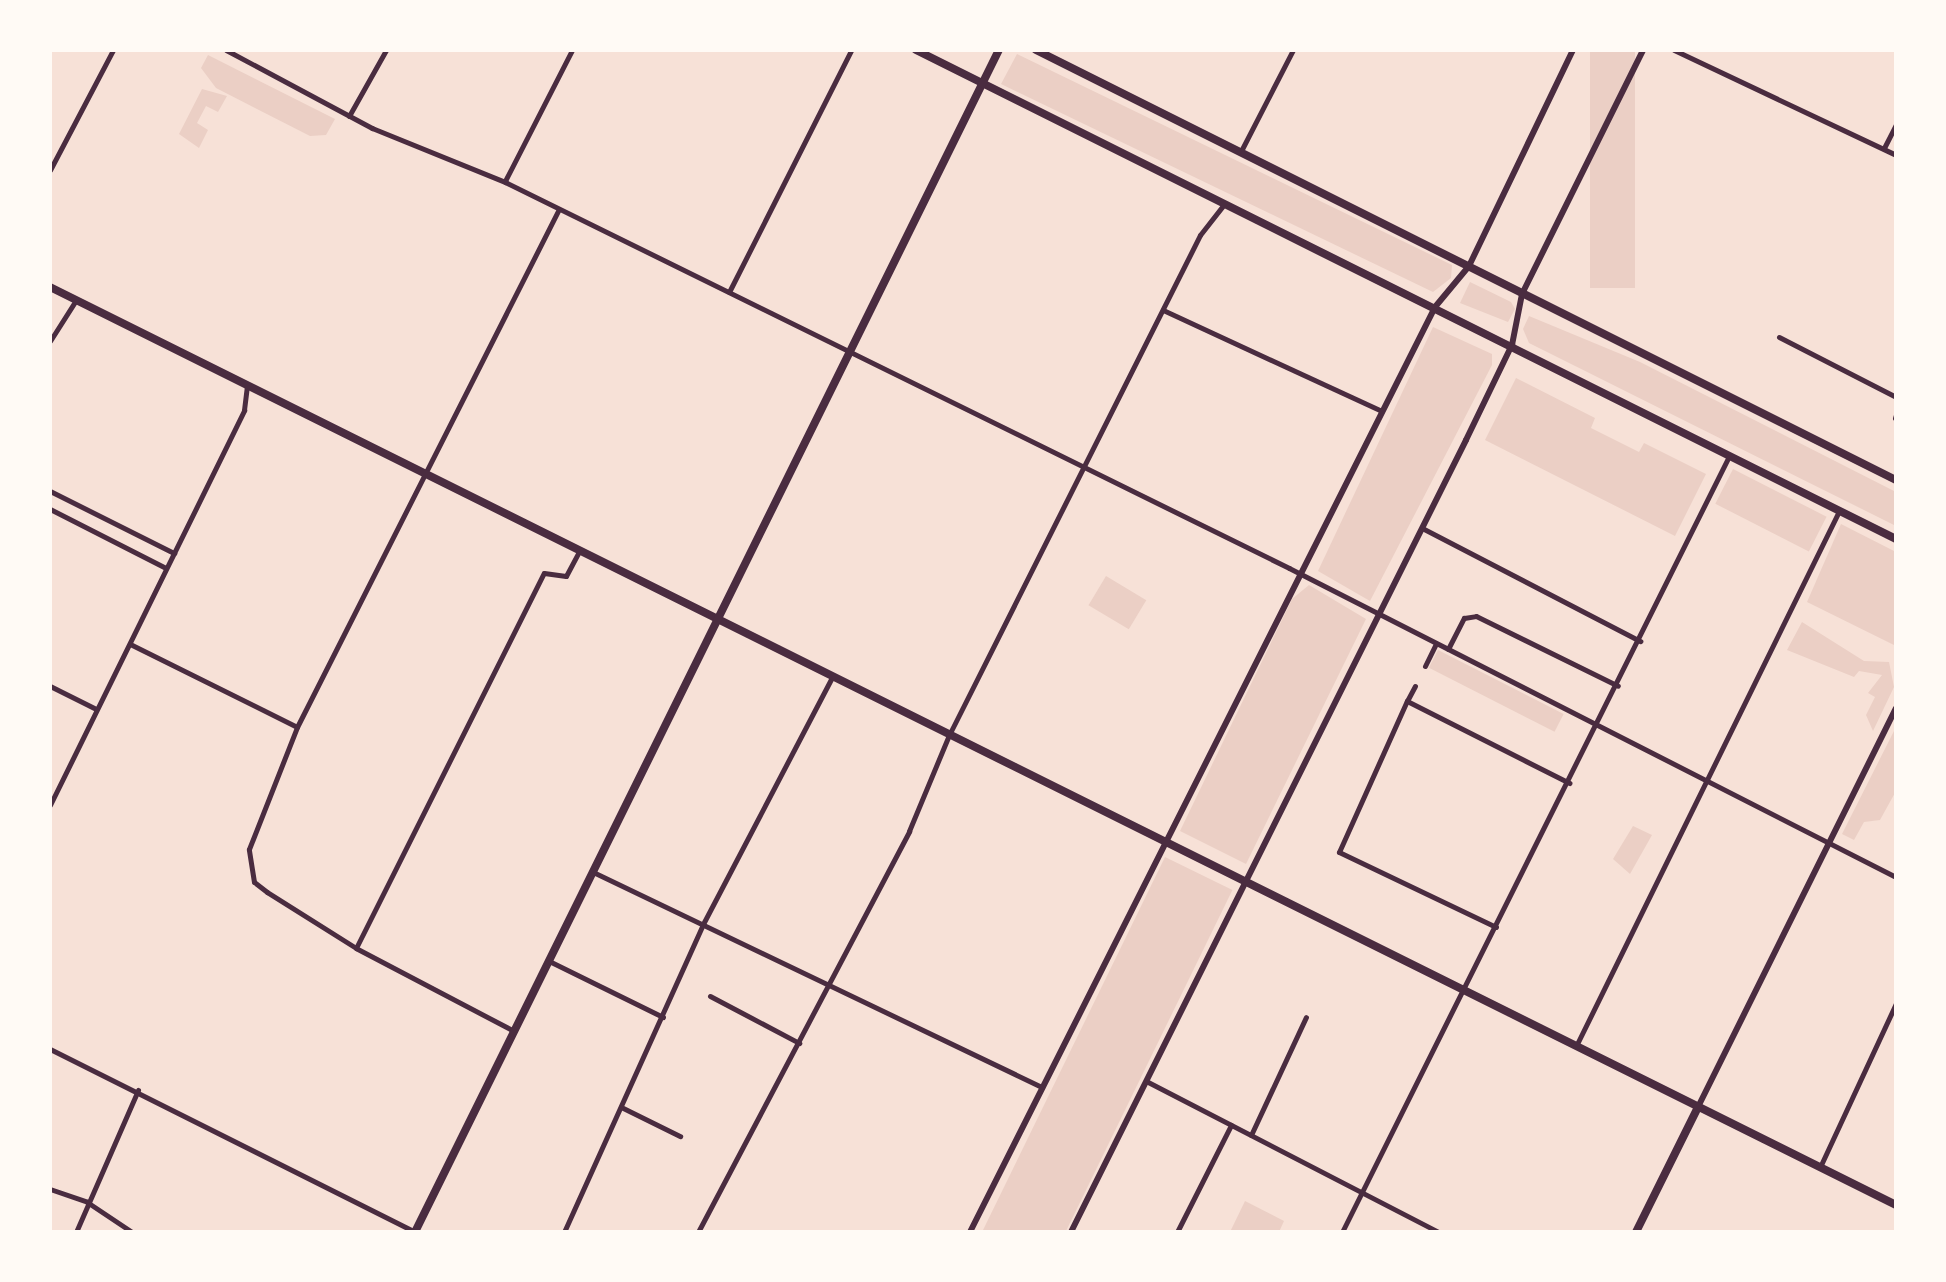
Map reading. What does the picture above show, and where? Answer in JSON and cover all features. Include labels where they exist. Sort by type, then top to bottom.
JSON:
[{"type":"main road","points":[[916,50],[1896,539]]},
{"type":"main road","points":[[415,1232],[590,870],[1000,50]]},
{"type":"main road","points":[[1036,50],[1896,480]]},
{"type":"main road","points":[[50,287],[1896,1205]]},
{"type":"main road","points":[[1636,1232],[1698,1107]]},
{"type":"street","points":[[50,170],[113,50]]},
{"type":"street","points":[[226,50],[349,116],[505,182],[1301,573],[1896,876]]},
{"type":"street","points":[[349,116],[386,50]]},
{"type":"street","points":[[505,182],[572,50]]},
{"type":"street","points":[[729,292],[851,50]]},
{"type":"street","points":[[1241,151],[1293,50]]},
{"type":"street","points":[[970,1232],[1434,307],[1469,266],[1573,50]]},
{"type":"street","points":[[1071,1232],[1512,346],[1522,294],[1644,50]]},
{"type":"street","points":[[1674,50],[1896,155]]},
{"type":"street","points":[[1884,149],[1896,124]]},
{"type":"street","points":[[698,1232],[909,832],[949,735],[1200,235],[1223,206]]},
{"type":"street","points":[[512,1030],[356,948],[267,892],[252,872],[251,832],[297,726],[559,208]]},
{"type":"street","points":[[50,341],[76,300]]},
{"type":"street","points":[[1162,310],[1382,411]]},
{"type":"street","points":[[1779,337],[1896,397]]},
{"type":"street","points":[[50,805],[244,410],[247,386]]},
{"type":"street","points":[[1342,1232],[1730,456]]},
{"type":"street","points":[[50,490],[174,553]]},
{"type":"street","points":[[50,509],[166,568]]},
{"type":"street","points":[[1576,1046],[1710,783],[1840,511]]},
{"type":"street","points":[[1422,528],[1640,641]]},
{"type":"street","points":[[356,948],[544,573],[566,576],[580,552]]},
{"type":"street","points":[[1448,649],[1464,618],[1476,616],[1618,686]]},
{"type":"street","points":[[1425,666],[1436,642]]},
{"type":"street","points":[[130,644],[297,726]]},
{"type":"street","points":[[564,1232],[703,924],[832,677]]},
{"type":"street","points":[[50,686],[97,710]]},
{"type":"street","points":[[1415,686],[1339,852],[1496,927]]},
{"type":"street","points":[[1407,701],[1569,784]]},
{"type":"street","points":[[1698,1107],[1896,708]]},
{"type":"street","points":[[590,870],[1042,1086]]},
{"type":"street","points":[[547,960],[662,1016]]},
{"type":"street","points":[[710,996],[799,1042]]},
{"type":"street","points":[[1820,1168],[1896,1003]]},
{"type":"street","points":[[1251,1135],[1306,1017]]},
{"type":"street","points":[[50,1049],[415,1232]]},
{"type":"street","points":[[1146,1081],[1439,1232]]},
{"type":"street","points":[[76,1232],[138,1090]]},
{"type":"street","points":[[621,1107],[680,1136]]},
{"type":"street","points":[[1178,1232],[1230,1125]]},
{"type":"street","points":[[50,1189],[87,1202],[132,1232]]},
{"type":"shaded area","points":[[1590,50],[1635,50],[1635,288],[1590,288]]},
{"type":"shaded area","points":[[1017,54],[1452,265],[1451,278],[1433,292],[1001,84]]},
{"type":"shaded area","points":[[208,55],[335,119],[326,135],[310,136],[216,88],[201,68]]},
{"type":"shaded area","points":[[202,89],[227,96],[218,112],[206,106],[197,123],[208,130],[199,148],[179,134]]},
{"type":"shaded area","points":[[1470,282],[1511,302],[1515,309],[1508,322],[1460,303]]},
{"type":"shaded area","points":[[1529,316],[1640,362],[1896,492],[1896,526],[1529,343],[1523,329]]},
{"type":"shaded area","points":[[1433,327],[1492,354],[1492,365],[1370,601],[1318,571]]},
{"type":"shaded area","points":[[1516,378],[1595,418],[1591,428],[1639,452],[1644,443],[1706,474],[1675,536],[1485,440]]},
{"type":"shaded area","points":[[1733,469],[1827,517],[1809,551],[1715,504]]},
{"type":"shaded area","points":[[1841,524],[1896,552],[1896,646],[1807,602]]},
{"type":"shaded area","points":[[1106,576],[1146,600],[1129,629],[1088,605]]},
{"type":"shaded area","points":[[1309,585],[1366,619],[1246,864],[1180,831],[1292,599]]},
{"type":"shaded area","points":[[1802,622],[1864,661],[1889,662],[1894,687],[1873,731],[1866,715],[1875,697],[1868,693],[1882,675],[1859,671],[1854,677],[1787,650]]},
{"type":"shaded area","points":[[1438,650],[1564,714],[1555,732],[1429,668]]},
{"type":"shaded area","points":[[1896,727],[1896,791],[1880,820],[1864,822],[1854,840],[1842,834]]},
{"type":"shaded area","points":[[1633,826],[1652,835],[1630,874],[1613,859]]},
{"type":"shaded area","points":[[1165,857],[1232,890],[1066,1232],[982,1232]]},
{"type":"shaded area","points":[[1245,1201],[1284,1221],[1279,1232],[1230,1232]]}]
